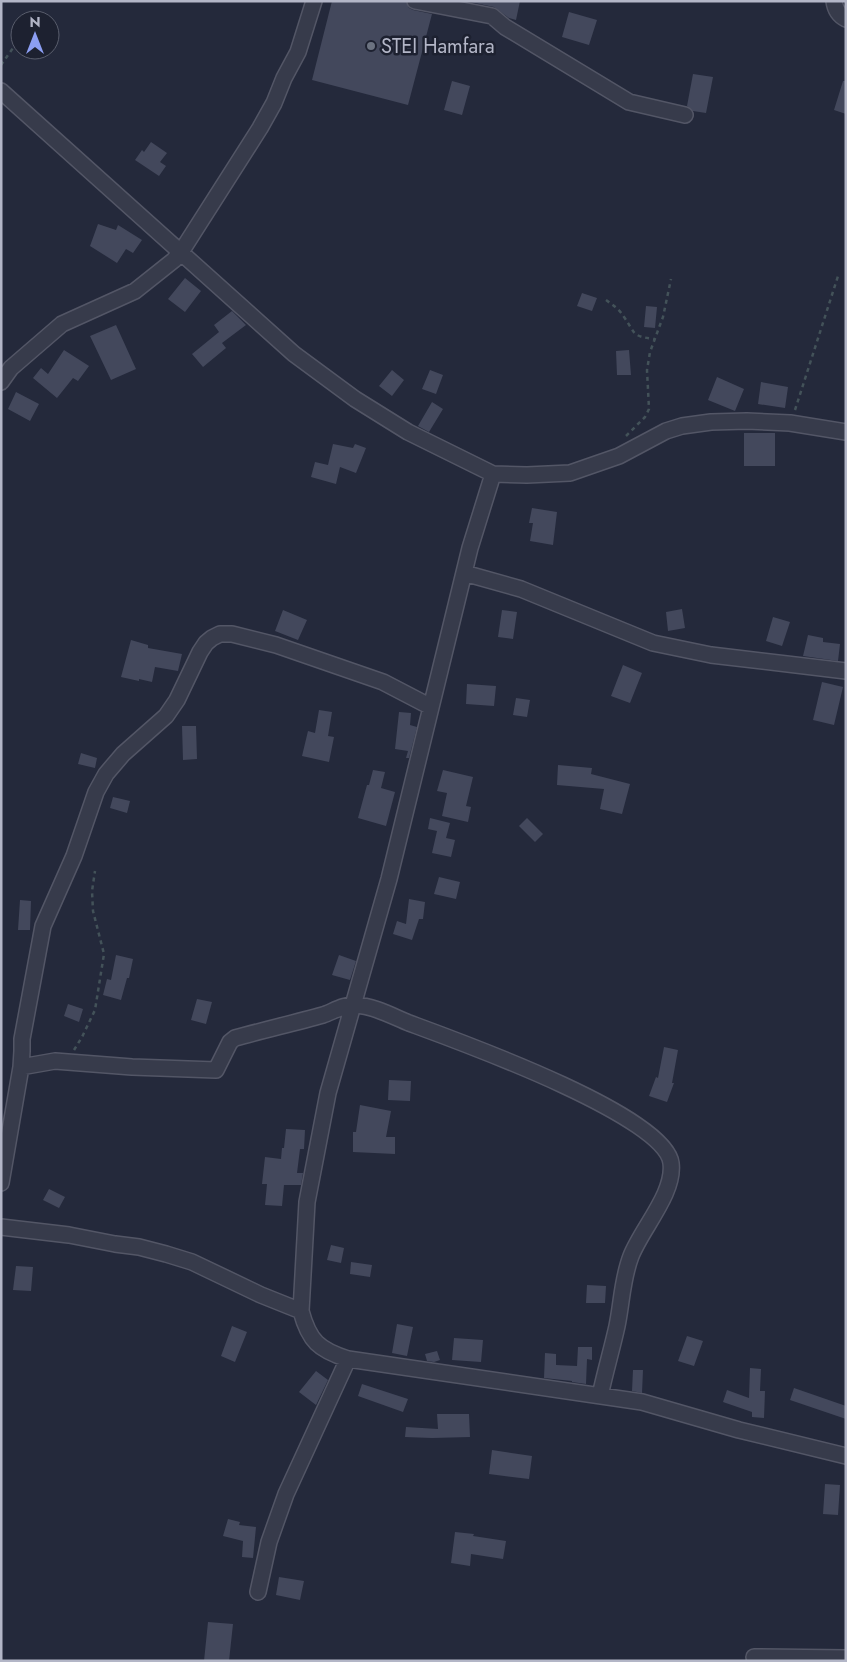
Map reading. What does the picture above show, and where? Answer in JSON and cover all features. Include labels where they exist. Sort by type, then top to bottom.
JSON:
[{"type":"street","points":[[1,382],[11,368],[62,324],[134,291],[174,260],[181,252],[274,103],[284,78],[298,52],[314,1]]},
{"type":"street","points":[[415,1],[492,16],[506,27],[629,102],[685,115]]},
{"type":"street","points":[[834,1],[839,14],[846,19]]},
{"type":"street","points":[[1,91],[294,354],[355,399],[408,432],[493,474],[570,473],[619,456],[666,431],[682,426],[711,422],[747,421],[790,424],[846,432]]},
{"type":"street","points":[[493,474],[470,548],[388,879],[354,1004],[335,1062],[328,1093],[307,1202],[302,1311],[306,1327],[315,1343],[330,1354],[642,1402],[739,1430],[846,1456]]},
{"type":"street","points":[[464,572],[521,589],[653,643],[711,655],[846,671]]},
{"type":"street","points":[[1,1183],[21,1067],[22,1039],[27,1008],[36,970],[43,926],[74,856],[96,792],[106,774],[123,754],[166,716],[177,700],[206,643],[220,634],[250,637],[320,659],[383,682],[432,707]]},
{"type":"street","points":[[21,1067],[54,1061],[132,1067],[216,1070],[230,1042],[235,1038],[354,1004],[380,1011],[476,1046],[585,1096],[652,1136],[666,1151],[671,1162],[667,1191],[638,1240],[624,1278],[617,1326],[600,1396]]},
{"type":"street","points":[[1,1227],[69,1235],[139,1247],[166,1254],[192,1262],[261,1295],[302,1311]]},
{"type":"street","points":[[258,1592],[269,1542],[283,1502],[348,1358]]},
{"type":"street","points":[[754,1657],[846,1658]]},
{"type":"path","points":[[1,66],[10,53]]},
{"type":"path","points":[[790,424],[839,272]]},
{"type":"path","points":[[619,456],[627,434],[645,417],[649,409],[647,370],[654,339],[663,316],[671,279]]},
{"type":"path","points":[[606,300],[620,311],[634,334],[654,339]]},
{"type":"path","points":[[66,1062],[82,1037],[95,1010],[104,954],[93,911],[92,891],[95,871]]},
{"type":"building","points":[[332,1],[406,1],[409,8],[413,10],[432,14],[408,105],[312,80]]},
{"type":"building","points":[[465,1],[520,1],[516,20],[509,18],[494,7]]},
{"type":"building","points":[[569,12],[597,20],[589,45],[562,37]]},
{"type":"building","points":[[693,74],[713,77],[706,113],[693,111],[687,106]]},
{"type":"building","points":[[452,81],[470,86],[462,115],[444,110]]},
{"type":"building","points":[[843,81],[846,81],[846,114],[834,110]]},
{"type":"building","points":[[151,142],[167,153],[160,162],[166,166],[159,176],[135,160]]},
{"type":"building","points":[[98,224],[116,230],[118,225],[142,240],[133,253],[126,249],[117,263],[90,246]]},
{"type":"building","points":[[185,278],[201,291],[185,312],[168,299]]},
{"type":"building","points":[[582,293],[597,298],[592,311],[577,306]]},
{"type":"building","points":[[646,306],[657,307],[655,328],[644,327]]},
{"type":"building","points":[[232,311],[246,325],[222,343],[226,348],[203,367],[192,354],[219,332],[214,325]]},
{"type":"building","points":[[116,325],[136,369],[111,380],[90,336]]},
{"type":"building","points":[[64,350],[89,366],[78,381],[73,378],[57,398],[33,378],[41,368],[48,374]]},
{"type":"building","points":[[629,350],[631,375],[617,375],[616,351]]},
{"type":"building","points":[[392,370],[404,380],[392,396],[379,386]]},
{"type":"building","points":[[430,370],[443,375],[436,394],[422,389]]},
{"type":"building","points":[[717,377],[744,389],[735,411],[708,400]]},
{"type":"building","points":[[761,382],[788,387],[785,408],[758,404]]},
{"type":"building","points":[[16,392],[39,404],[30,421],[8,409]]},
{"type":"building","points":[[432,402],[443,409],[429,432],[418,426]]},
{"type":"building","points":[[744,433],[775,433],[775,466],[744,466]]},
{"type":"building","points":[[333,444],[353,448],[355,444],[366,448],[356,473],[340,467],[336,484],[311,477],[315,462],[328,465]]},
{"type":"building","points":[[532,508],[557,512],[553,545],[530,541],[533,523],[529,523]]},
{"type":"building","points":[[682,609],[685,628],[668,631],[666,612]]},
{"type":"building","points":[[283,610],[307,620],[298,640],[275,631]]},
{"type":"building","points":[[502,610],[517,612],[513,639],[498,637]]},
{"type":"building","points":[[773,617],[790,622],[782,646],[766,641]]},
{"type":"building","points":[[808,635],[823,638],[823,642],[840,644],[838,661],[803,656]]},
{"type":"building","points":[[131,640],[148,645],[148,648],[182,654],[178,671],[155,667],[152,682],[121,677]]},
{"type":"building","points":[[623,665],[642,673],[630,703],[611,696]]},
{"type":"building","points":[[822,682],[843,687],[834,725],[813,720]]},
{"type":"building","points":[[467,684],[496,686],[494,706],[466,704]]},
{"type":"building","points":[[516,698],[530,700],[527,717],[513,715]]},
{"type":"building","points":[[319,710],[332,712],[328,736],[334,737],[329,762],[302,756],[308,731],[315,733]]},
{"type":"building","points":[[399,712],[411,713],[410,725],[417,727],[409,758],[406,758],[408,751],[395,749]]},
{"type":"building","points":[[182,726],[196,726],[197,759],[183,760]]},
{"type":"building","points":[[81,753],[97,758],[95,768],[78,764]]},
{"type":"building","points":[[558,765],[592,768],[591,774],[630,784],[622,814],[600,809],[604,789],[557,785]]},
{"type":"building","points":[[373,770],[385,772],[381,788],[395,792],[386,826],[358,818]]},
{"type":"building","points":[[443,770],[473,777],[466,806],[471,807],[468,822],[442,816],[447,793],[437,791]]},
{"type":"building","points":[[113,797],[130,801],[127,813],[110,808]]},
{"type":"building","points":[[430,818],[450,823],[446,838],[455,840],[451,857],[432,853],[437,831],[428,829]]},
{"type":"building","points":[[527,818],[543,834],[535,842],[519,826]]},
{"type":"building","points":[[439,877],[460,882],[456,899],[434,894]]},
{"type":"building","points":[[409,899],[425,902],[423,919],[419,919],[412,940],[393,934],[397,921],[406,924]]},
{"type":"building","points":[[20,900],[31,901],[30,930],[18,930]]},
{"type":"building","points":[[116,955],[133,959],[121,1000],[103,995],[107,979],[111,980]]},
{"type":"building","points":[[339,955],[356,961],[350,980],[332,975]]},
{"type":"building","points":[[197,999],[212,1002],[206,1024],[191,1020]]},
{"type":"building","points":[[68,1004],[83,1009],[79,1022],[64,1016]]},
{"type":"building","points":[[664,1047],[678,1050],[672,1083],[674,1083],[667,1102],[649,1096],[656,1077],[658,1078]]},
{"type":"building","points":[[389,1080],[411,1081],[410,1101],[388,1100]]},
{"type":"building","points":[[360,1105],[391,1111],[386,1137],[395,1137],[395,1154],[353,1152],[353,1132],[356,1132]]},
{"type":"building","points":[[286,1129],[305,1130],[304,1149],[300,1149],[297,1173],[303,1173],[301,1185],[284,1185],[282,1206],[265,1205],[267,1184],[262,1184],[265,1157],[281,1159]]},
{"type":"building","points":[[49,1189],[65,1197],[59,1208],[43,1200]]},
{"type":"building","points":[[331,1245],[344,1248],[341,1263],[327,1260]]},
{"type":"building","points":[[351,1262],[372,1265],[370,1277],[350,1274]]},
{"type":"building","points":[[16,1266],[33,1267],[31,1291],[13,1290]]},
{"type":"building","points":[[587,1285],[606,1286],[605,1303],[586,1303]]},
{"type":"building","points":[[397,1324],[413,1327],[407,1356],[392,1353]]},
{"type":"building","points":[[232,1326],[247,1332],[235,1362],[221,1356]]},
{"type":"building","points":[[687,1336],[703,1341],[694,1366],[678,1361]]},
{"type":"building","points":[[454,1338],[483,1340],[481,1362],[452,1360]]},
{"type":"building","points":[[578,1347],[592,1347],[592,1360],[587,1359],[586,1384],[544,1378],[545,1353],[556,1354],[556,1365],[577,1366]]},
{"type":"building","points":[[437,1351],[440,1360],[434,1362],[427,1361],[425,1354]]},
{"type":"building","points":[[750,1368],[761,1369],[760,1391],[765,1391],[764,1418],[752,1417],[752,1412],[723,1402],[727,1390],[749,1398]]},
{"type":"building","points":[[633,1370],[643,1370],[642,1393],[632,1391]]},
{"type":"building","points":[[316,1371],[328,1380],[316,1405],[299,1392]]},
{"type":"building","points":[[362,1384],[408,1399],[403,1412],[358,1396]]},
{"type":"building","points":[[794,1388],[846,1406],[846,1419],[790,1400]]},
{"type":"building","points":[[437,1414],[469,1414],[470,1437],[405,1437],[406,1427],[438,1429]]},
{"type":"building","points":[[492,1450],[532,1456],[529,1479],[489,1474]]},
{"type":"building","points":[[825,1484],[840,1485],[838,1515],[823,1514]]},
{"type":"building","points":[[228,1519],[240,1522],[239,1525],[256,1527],[253,1558],[242,1557],[243,1541],[223,1536]]},
{"type":"building","points":[[455,1532],[506,1541],[503,1559],[471,1554],[470,1566],[451,1563]]},
{"type":"building","points":[[279,1577],[304,1581],[300,1600],[276,1595]]},
{"type":"building","points":[[208,1622],[233,1624],[229,1661],[204,1661]]},
{"type":"place","name":"STEI Hamfara","points":[[371,46]]}]
